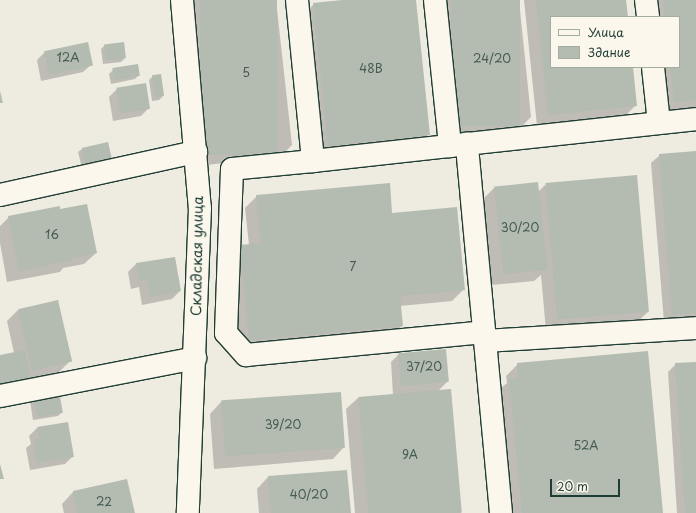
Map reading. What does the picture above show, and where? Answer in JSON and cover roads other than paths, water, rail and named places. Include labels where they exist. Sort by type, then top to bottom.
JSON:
[{"type":"street","name":"Складская улица","points":[[182,0],[200,208],[188,513]]},
{"type":"street","points":[[297,0],[313,161]]},
{"type":"street","points":[[436,0],[459,145],[485,337],[501,513]]},
{"type":"street","points":[[646,0],[648,16]]},
{"type":"street","points":[[653,68],[659,123]]},
{"type":"street","points":[[696,119],[232,169],[226,333],[246,355],[485,337],[696,328]]},
{"type":"street","points":[[0,195],[196,152]]},
{"type":"street","points":[[0,396],[195,358]]}]
